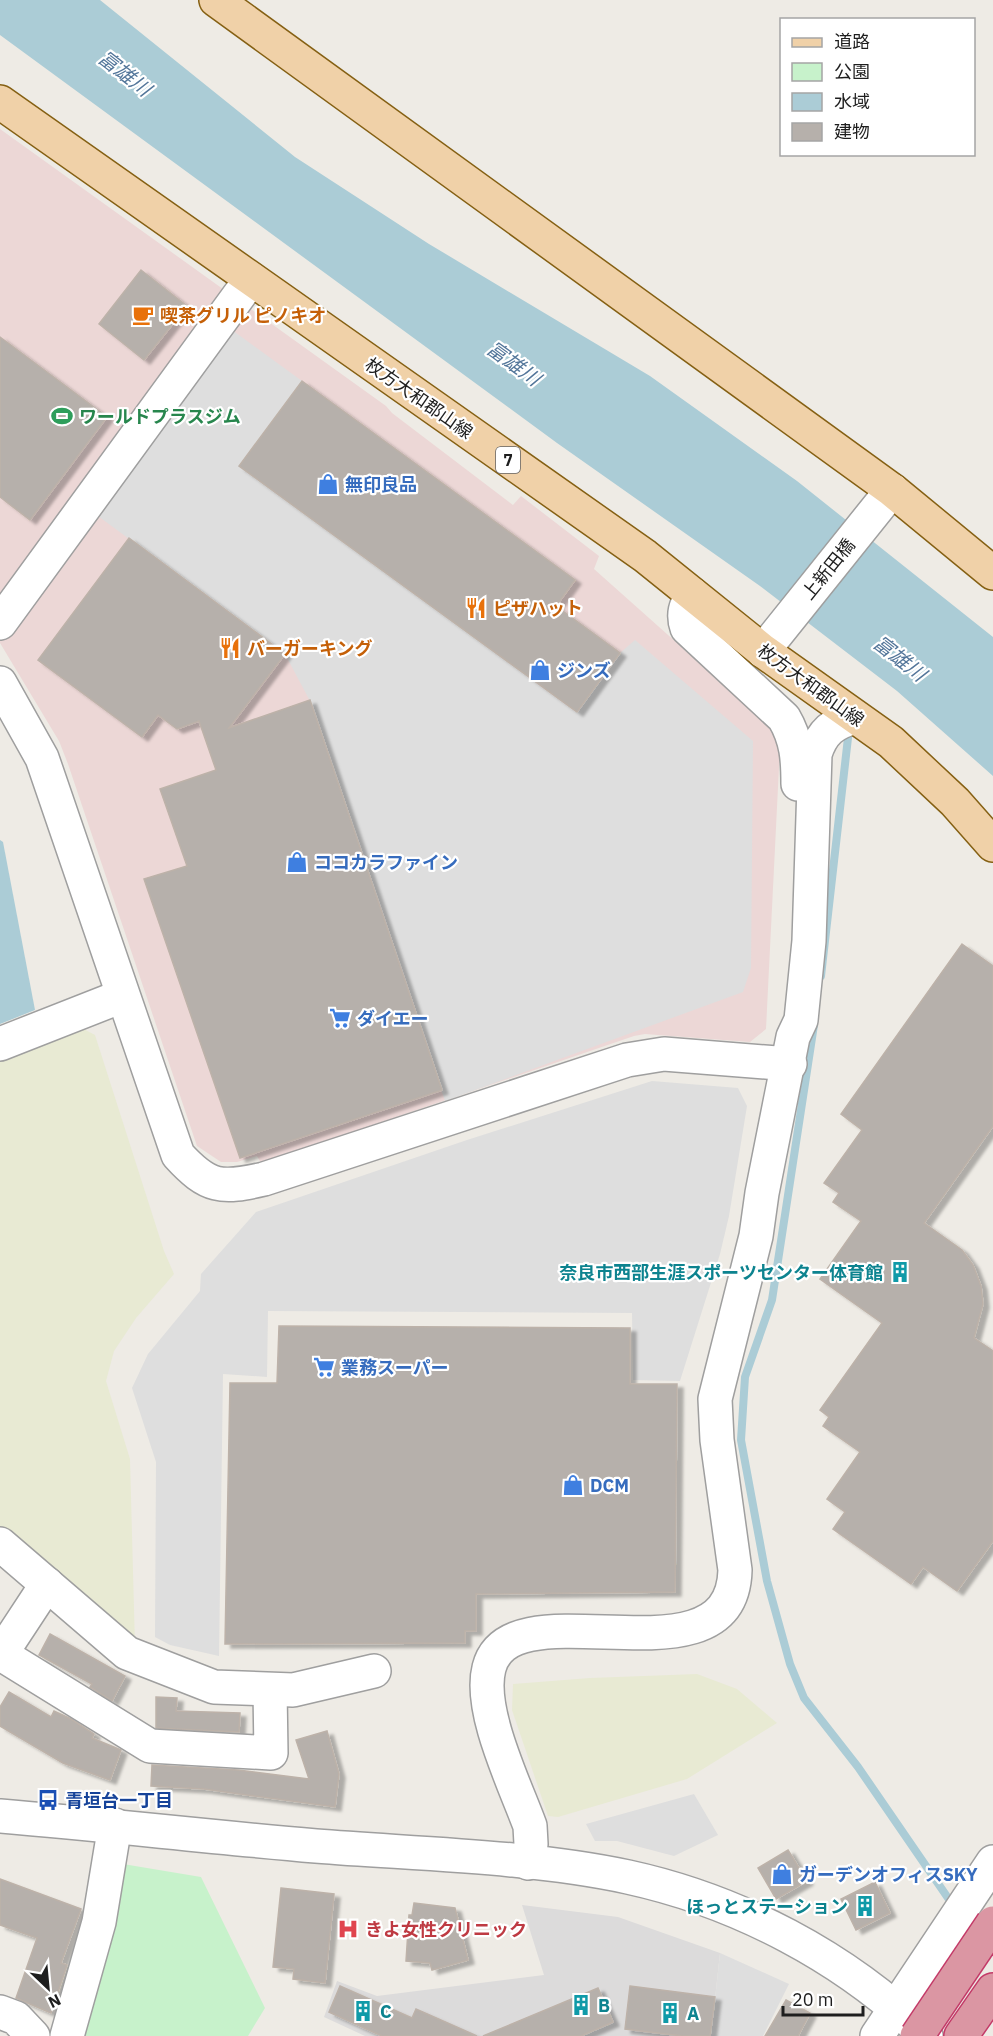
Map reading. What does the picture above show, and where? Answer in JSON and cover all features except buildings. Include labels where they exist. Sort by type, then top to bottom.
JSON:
[{"type":"highway","points":[[917,2036],[993,1923]]},
{"type":"highway","points":[[962,2036],[993,1990]]},
{"type":"main road","points":[[216,0],[886,497],[993,573]]},
{"type":"main road","name":"枚方大和郡山線","points":[[0,102],[645,556],[692,594],[770,642],[855,717],[907,757],[955,802],[993,845]]},
{"type":"street","points":[[0,622],[251,279]]},
{"type":"street","name":"上新田橋","points":[[770,642],[886,497]]},
{"type":"street","points":[[692,594],[685,608],[684,619],[687,628],[784,718],[793,733],[797,749],[793,942],[787,1020],[792,1050]]},
{"type":"street","points":[[0,683],[42,758],[178,1155],[193,1172],[210,1184],[240,1185],[264,1179],[627,1060],[664,1054],[792,1050]]},
{"type":"street","points":[[528,1863],[531,1844],[530,1826],[496,1736],[489,1682],[499,1648],[519,1636],[547,1632],[673,1631],[697,1627],[729,1602],[735,1589],[735,1570],[717,1440],[715,1399],[742,1300],[792,1050],[801,1020],[809,941],[815,754],[819,741],[829,728],[855,717]]},
{"type":"street","points":[[0,1044],[122,996]]},
{"type":"street","points":[[0,1544],[127,1653],[214,1687],[293,1690],[374,1671]]},
{"type":"street","points":[[47,1584],[1,1653],[150,1746],[271,1753],[270,1690]]},
{"type":"street","points":[[0,1816],[299,1845],[528,1863],[627,1877],[716,1902],[795,1938],[897,2008],[926,2036]]},
{"type":"street","points":[[67,2036],[99,1922],[115,1826]]},
{"type":"street","points":[[877,2036],[944,1932],[993,1862]]},
{"type":"street","points":[[0,2012],[16,2018],[33,2036]]},
{"type":"shaded area","points":[[0,129],[386,406],[392,413],[513,505],[521,496],[599,556],[594,569],[769,725],[780,747],[766,1029],[750,1042],[645,1034],[634,1036],[261,1163],[257,1156],[237,1162],[221,1162],[197,1146],[59,741],[0,643]]},
{"type":"shaded area","points":[[232,330],[302,381],[240,466],[576,712],[620,653],[635,640],[753,741],[751,968],[743,992],[445,1101],[310,701],[285,654],[98,516]]},
{"type":"shaded area","points":[[652,1081],[738,1088],[747,1106],[729,1216],[720,1254],[680,1381],[633,1380],[632,1313],[268,1311],[267,1377],[223,1374],[219,1656],[170,1645],[155,1637],[156,1462],[132,1388],[148,1354],[200,1291],[201,1274],[256,1212],[467,1140]]},
{"type":"shaded area","points":[[694,1794],[718,1835],[674,1856],[617,1841],[595,1841],[586,1824]]},
{"type":"shaded area","points":[[522,1905],[618,1917],[720,1953],[711,2036],[365,2036],[324,2017],[337,1981],[377,1996],[544,1975]]},
{"type":"shaded area","points":[[720,1953],[789,1984],[763,2036],[711,2036]]},
{"type":"green space","points":[[74,1024],[95,1035],[164,1251],[174,1274],[136,1318],[114,1351],[106,1381],[130,1459],[135,1646],[0,1532],[0,1054]]},
{"type":"green space","points":[[697,1674],[737,1689],[777,1723],[687,1779],[558,1817],[548,1816],[512,1710],[513,1684],[590,1678]]},
{"type":"green space","points":[[123,1864],[201,1877],[265,2008],[248,2036],[77,2036]]},
{"type":"water","name":"富雄川","points":[[0,0],[100,0],[295,157],[429,244],[650,376],[797,481],[993,637],[993,776],[897,691],[760,586],[557,443],[0,35]]},
{"type":"water","points":[[0,840],[3,842],[35,1010],[0,1024]]},
{"type":"waterway","points":[[821,976],[849,729]]},
{"type":"waterway","points":[[814,1025],[772,1300],[745,1377],[741,1440],[767,1581],[790,1664],[804,1698],[858,1767],[948,1898]]},
{"type":"place","name":"喫茶グリル ピノキオ","points":[[143,315]]},
{"type":"place","name":"ワールドプラスジム","points":[[62,416]]},
{"type":"place","name":"無印良品","points":[[328,484]]},
{"type":"place","name":"ピザハット","points":[[476,608]]},
{"type":"place","name":"バーガーキング","points":[[230,648]]},
{"type":"place","name":"ジンズ","points":[[540,670]]},
{"type":"place","name":"ココカラファイン","points":[[297,862]]},
{"type":"place","name":"ダイエー","points":[[340,1018]]},
{"type":"place","name":"奈良市西部生涯スポーツセンター体育館","points":[[900,1272]]},
{"type":"place","name":"業務スーパー","points":[[324,1367]]},
{"type":"place","name":"DCM","points":[[573,1485]]},
{"type":"place","name":"青垣台一丁目","points":[[48,1800]]},
{"type":"place","name":"ガーデンオフィスSKY","points":[[782,1874]]},
{"type":"place","name":"ほっとステーション","points":[[865,1906]]},
{"type":"place","name":"きよ女性クリニック","points":[[348,1929]]},
{"type":"place","name":"B","points":[[581,2005]]},
{"type":"place","name":"C","points":[[363,2011]]},
{"type":"place","name":"A","points":[[670,2013]]}]
